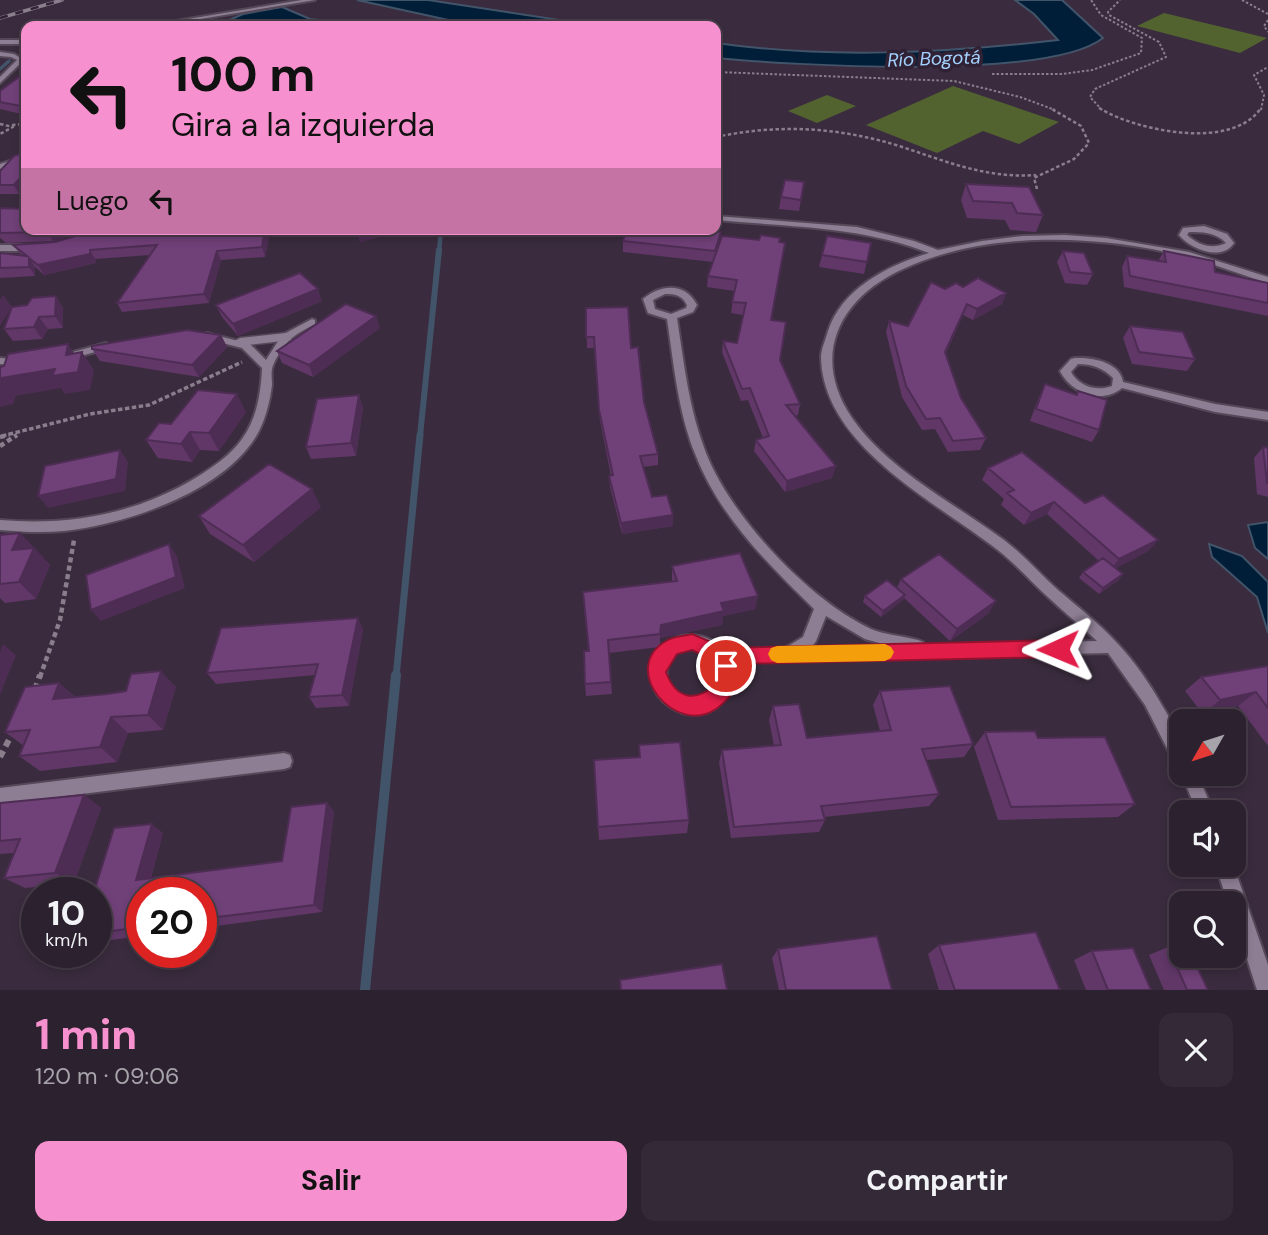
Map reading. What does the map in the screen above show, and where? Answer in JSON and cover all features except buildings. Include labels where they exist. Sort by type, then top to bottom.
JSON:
[{"type":"street","points":[[240,342],[286,337]]},
{"type":"lane","points":[[180,21],[312,0]]},
{"type":"lane","points":[[0,43],[21,42]]},
{"type":"lane","points":[[0,54],[12,55],[21,60],[0,81]]},
{"type":"lane","points":[[0,167],[21,160]]},
{"type":"lane","points":[[721,218],[873,231],[912,241],[938,253]]},
{"type":"lane","points":[[1197,228],[1211,230],[1224,236],[1230,243],[1224,248],[1201,252],[1189,242],[1184,232],[1197,228]]},
{"type":"lane","points":[[1169,733],[1112,648],[1000,544],[892,467],[858,433],[837,401],[828,370],[827,345],[846,303],[898,268],[938,253],[979,243],[1058,236],[1201,252],[1268,280]]},
{"type":"lane","points":[[0,248],[43,247]]},
{"type":"lane","points":[[672,317],[686,407],[708,471],[752,535],[822,607],[870,635],[950,651]]},
{"type":"lane","points":[[0,525],[57,530],[115,518],[190,486],[240,449],[261,411],[268,390],[267,366],[286,337],[312,322]]},
{"type":"lane","points":[[191,333],[240,342],[267,366]]},
{"type":"lane","points":[[56,358],[125,342]]},
{"type":"lane","points":[[0,361],[35,361]]},
{"type":"lane","points":[[1119,384],[1112,391],[1095,392],[1076,385],[1065,371],[1075,361],[1091,361],[1108,368],[1119,384],[1214,408],[1268,416]]},
{"type":"lane","points":[[788,654],[808,641],[822,607]]},
{"type":"lane","points":[[721,656],[728,677],[725,688],[709,703],[684,705],[663,692],[658,682],[658,662],[671,647],[681,643],[703,644],[721,656],[1112,648]]},
{"type":"lane","points":[[0,796],[284,761]]},
{"type":"lane","points":[[1228,877],[1267,990]]},
{"type":"path","points":[[992,74],[1082,71],[1141,53],[1142,38],[1101,15],[1091,0]]},
{"type":"path","points":[[1120,0],[1108,12],[1109,15],[1159,42],[1166,57],[1150,67],[1099,84],[1090,97],[1105,113],[1166,130],[1222,131],[1241,124],[1261,110],[1264,95],[1254,75],[1268,67]]},
{"type":"path","points":[[1242,0],[1268,14]]},
{"type":"path","points":[[1268,20],[1264,26],[1268,32]]},
{"type":"path","points":[[721,72],[946,80],[1030,100],[1077,122],[1087,135],[1089,143],[1074,159],[1033,180],[1038,189]]},
{"type":"path","points":[[0,124],[21,124]]},
{"type":"path","points":[[0,134],[12,125]]},
{"type":"path","points":[[721,136],[768,129],[834,131],[878,139],[976,173],[1014,177],[1040,175]]},
{"type":"path","points":[[0,437],[90,414],[149,405],[257,355]]},
{"type":"path","points":[[0,446],[18,434]]},
{"type":"path","points":[[33,696],[60,620],[77,525]]},
{"type":"path","points":[[0,757],[20,720]]},
{"type":"green space","points":[[1164,13],[1267,38],[1240,53],[1137,26]]},
{"type":"green space","points":[[953,86],[1059,122],[1019,144],[983,131],[937,153],[866,125]]},
{"type":"green space","points":[[827,95],[856,106],[817,123],[788,111]]},
{"type":"water","points":[[357,0],[428,0],[566,21],[453,21]]},
{"type":"water","name":"Río Bogotá","points":[[1015,0],[1062,0],[1103,38],[1074,51],[1030,60],[976,65],[857,66],[721,58],[721,44],[844,53],[930,51],[1058,40],[1034,14]]},
{"type":"water","points":[[282,7],[310,19],[328,21],[227,21],[243,14]]},
{"type":"water","points":[[1268,522],[1268,559],[1255,548],[1248,525]]},
{"type":"water","points":[[1209,544],[1242,556],[1268,582],[1268,633],[1257,597],[1212,557]]},
{"type":"waterway","points":[[0,69],[9,61]]},
{"type":"waterway","points":[[439,252],[440,235]]},
{"type":"waterway","points":[[420,436],[439,250]]},
{"type":"waterway","points":[[396,677],[420,435]]},
{"type":"waterway","points":[[365,990],[396,675]]},
{"type":"railway","points":[[0,18],[62,0]]},
{"type":"slow traffic","points":[[777,654],[885,652]]},
{"type":"route","points":[[726,666],[728,677],[725,688],[709,703],[696,706],[684,705],[663,692],[656,672],[658,662],[671,647],[692,642],[703,644],[721,656],[1058,649]]}]
